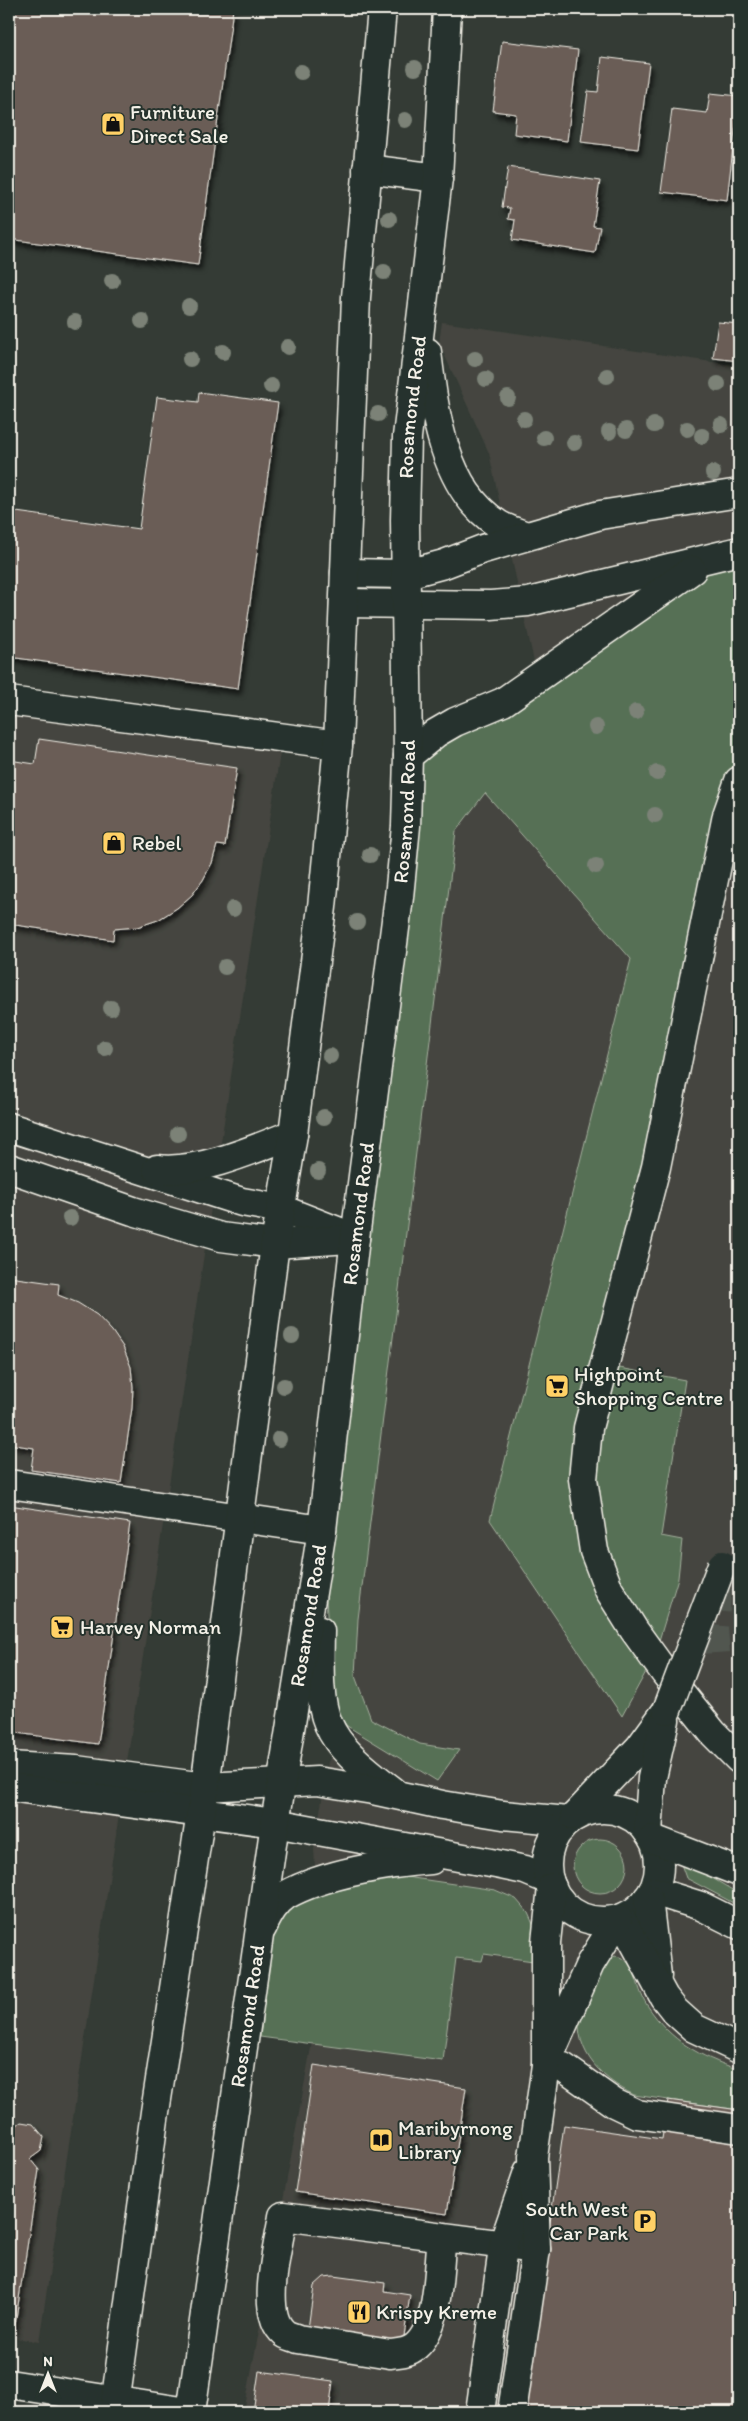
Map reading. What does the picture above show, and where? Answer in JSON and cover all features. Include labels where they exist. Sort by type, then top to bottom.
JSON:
[{"type":"street","points":[[115,2407],[155,2112],[205,1787],[275,1244],[293,1134],[322,907],[338,745],[356,297],[382,9]]},
{"type":"street","name":"Rosamond Road","points":[[190,2412],[258,1936],[322,1530],[355,1238],[399,897],[406,826],[408,756],[405,520],[407,437],[438,178],[447,9]]},
{"type":"street","points":[[367,169],[438,178]]},
{"type":"street","points":[[422,316],[432,392],[441,434],[452,465],[468,494],[481,509],[498,524],[526,536]]},
{"type":"street","points":[[345,573],[407,574],[444,564],[526,536],[600,515],[739,492]]},
{"type":"street","points":[[344,603],[491,605],[528,602],[731,554]]},
{"type":"street","points":[[408,756],[436,733],[455,722],[510,697],[670,583],[731,554]]},
{"type":"street","points":[[9,701],[338,745]]},
{"type":"street","points":[[739,781],[727,815],[656,1167],[588,1428],[583,1479],[594,1551],[609,1590],[634,1630],[665,1673],[712,1733],[739,1759]]},
{"type":"street","points":[[9,1127],[242,1202],[281,1209],[355,1238]]},
{"type":"street","points":[[124,1165],[169,1171],[195,1167],[248,1152],[293,1134]]},
{"type":"street","points":[[9,1168],[133,1211],[221,1237],[275,1244],[355,1238]]},
{"type":"street","points":[[9,1484],[322,1530],[319,1681],[323,1712],[332,1734],[348,1755],[399,1795]]},
{"type":"street","points":[[658,1984],[650,1895],[659,1865],[651,1836],[652,1778],[667,1710],[722,1565]]},
{"type":"street","points":[[512,2412],[536,2249],[533,2157],[546,2065],[546,1942],[550,1884],[547,1866],[551,1844],[558,1831],[572,1819],[633,1755],[651,1734],[667,1710]]},
{"type":"street","points":[[9,1766],[76,1770],[205,1787],[316,1781],[399,1795],[433,1804],[503,1815],[572,1819],[590,1811],[615,1810],[630,1816],[651,1836],[739,1872]]},
{"type":"street","points":[[9,1787],[201,1815],[275,1823],[525,1870],[550,1884],[558,1899],[579,1916],[605,1921],[619,1918],[638,1908],[650,1895]]},
{"type":"street","points":[[258,1936],[272,1908],[285,1896],[304,1887],[380,1866],[462,1857]]},
{"type":"street","points":[[650,1895],[706,1908],[739,1925]]},
{"type":"street","points":[[619,1918],[675,2012],[703,2033],[739,2049]]},
{"type":"street","points":[[546,2065],[590,1964],[619,1918]]},
{"type":"street","points":[[546,2065],[563,2067],[629,2111],[664,2119],[739,2129]]},
{"type":"street","points":[[480,2412],[504,2245],[533,2157]]},
{"type":"street","points":[[442,2237],[433,2316],[429,2326],[415,2347],[404,2353],[390,2354],[298,2339],[284,2334],[276,2322],[272,2308],[272,2294],[283,2216],[536,2249]]},
{"type":"street","points":[[9,2384],[115,2407],[190,2412]]},
{"type":"shaded area","name":"Highpoint Shopping Centre","points":[[442,322],[739,366],[739,2412],[244,2412],[335,1917],[320,1890],[314,1849],[328,1762],[333,1750],[363,1725],[346,1671],[439,805],[545,713],[489,453],[439,343]]},
{"type":"shaded area","points":[[9,699],[282,740],[39,2342],[9,2337]]},
{"type":"green space","points":[[739,555],[739,781],[603,1365],[685,1380],[661,1536],[682,1540],[678,1578],[654,1657],[622,1716],[490,1520],[631,959],[485,793],[456,831],[358,1619],[355,1676],[371,1719],[420,1744],[459,1750],[437,1781],[347,1726],[339,1715],[331,1682],[322,1530],[408,756],[670,583]]},
{"type":"green space","points":[[600,1839],[610,1841],[619,1847],[625,1856],[627,1866],[625,1876],[619,1885],[610,1891],[600,1893],[590,1891],[581,1885],[575,1876],[573,1866],[575,1856],[581,1847],[590,1841]]},
{"type":"green space","points":[[687,1863],[739,1894],[739,1906],[686,1878],[681,1864]]},
{"type":"green space","points":[[406,1877],[495,1890],[516,1899],[528,1913],[537,1933],[533,1961],[484,1954],[482,1961],[456,1958],[443,2061],[260,2037],[272,1945],[280,1920],[289,1909],[302,1900],[337,1887]]},
{"type":"green space","points":[[616,1956],[628,1963],[647,2005],[666,2029],[698,2053],[739,2070],[739,2110],[634,2095],[609,2080],[590,2059],[580,2034],[579,2019],[582,2004],[590,1986],[609,1958]]},
{"type":"building","name":"Furniture Direct Sale","points":[[9,9],[233,9],[198,265],[9,239]]},
{"type":"building","points":[[502,41],[578,50],[567,141],[514,134],[516,114],[493,111]]},
{"type":"building","points":[[602,57],[649,63],[638,149],[581,142],[588,91],[598,92]]},
{"type":"building","points":[[710,93],[739,96],[727,200],[661,192],[672,109],[707,113]]},
{"type":"building","points":[[508,167],[600,181],[593,226],[600,227],[595,253],[512,240],[515,220],[508,219],[510,208],[502,207]]},
{"type":"building","points":[[718,322],[739,324],[739,361],[713,358]]},
{"type":"building","points":[[199,392],[278,403],[238,689],[9,657],[9,511],[139,529],[157,397],[198,402]]},
{"type":"building","points":[[39,739],[237,768],[225,846],[217,845],[212,863],[192,895],[177,908],[158,920],[137,927],[114,929],[113,940],[9,924],[9,760],[35,764]]},
{"type":"building","points":[[9,1277],[59,1284],[58,1295],[78,1303],[97,1315],[112,1331],[123,1347],[131,1367],[133,1387],[132,1408],[121,1483],[31,1470],[34,1448],[9,1444]]},
{"type":"building","name":"Harvey Norman","points":[[9,1505],[130,1523],[98,1744],[9,1732]]},
{"type":"building","name":"Maribyrnong Library","points":[[314,2065],[466,2088],[447,2214],[295,2192]]},
{"type":"building","name":"South West Car Park","points":[[668,2100],[739,2110],[739,2412],[523,2412],[564,2125],[662,2139]]},
{"type":"building","points":[[21,2122],[33,2124],[44,2137],[41,2151],[30,2159],[39,2170],[14,2331],[9,2330],[9,2131]]},
{"type":"building","name":"Krispy Kreme","points":[[333,2276],[385,2283],[384,2291],[410,2295],[403,2343],[308,2329],[314,2286],[324,2277]]},
{"type":"building","points":[[259,2371],[333,2381],[329,2412],[253,2412]]},
{"type":"tunnel","points":[[716,1653],[714,1628],[718,1588]]},
{"type":"place","name":"Furniture Direct Sale","points":[[113,124]]},
{"type":"place","name":"Rebel","points":[[114,843]]},
{"type":"place","name":"Highpoint Shopping Centre","points":[[557,1386]]},
{"type":"place","name":"Harvey Norman","points":[[62,1627]]},
{"type":"place","name":"Maribyrnong Library","points":[[381,2140]]},
{"type":"place","name":"South West Car Park","points":[[645,2221]]},
{"type":"place","name":"Krispy Kreme","points":[[359,2312]]}]
